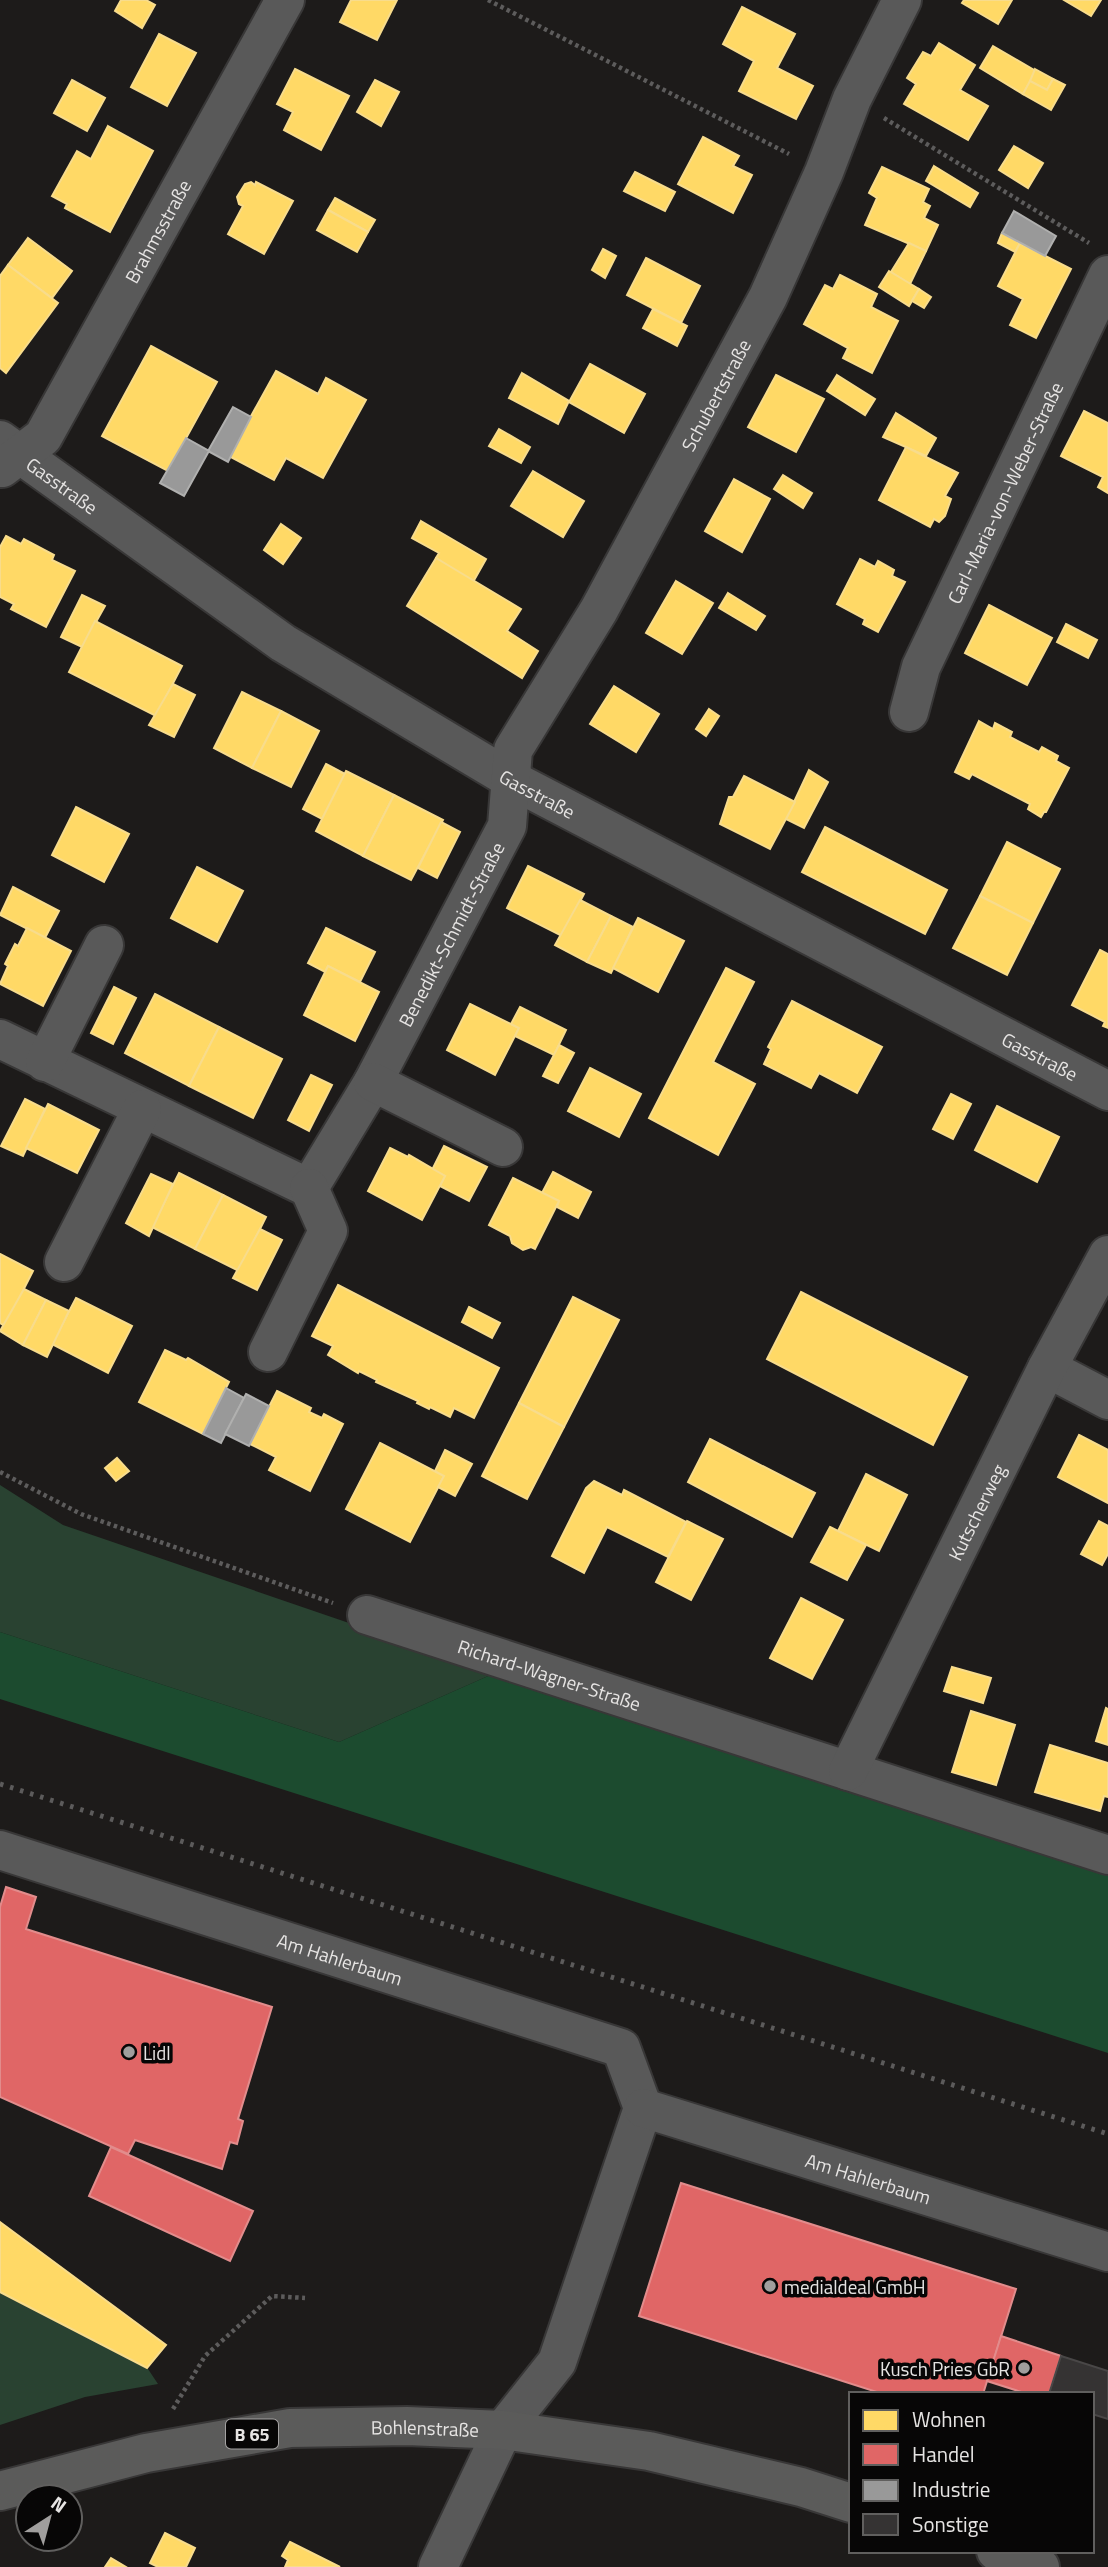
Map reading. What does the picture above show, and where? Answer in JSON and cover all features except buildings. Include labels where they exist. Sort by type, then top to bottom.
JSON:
[{"type":"main road","name":"Bohlenstraße","points":[[0,2491],[146,2453],[289,2428],[407,2426],[503,2430],[649,2451],[801,2487],[849,2502]]},
{"type":"main road","points":[[1002,2553],[1040,2567]]},
{"type":"street","name":"Brahmsstraße","points":[[7,455],[43,437],[285,0]]},
{"type":"street","name":"Schubertstraße","points":[[512,780],[513,750],[599,610],[768,298],[824,172],[852,99],[902,0]]},
{"type":"street","name":"Carl-Maria-von-Weber-Straße","points":[[909,712],[921,667],[1102,261]]},
{"type":"street","name":"Gasstraße","points":[[7,455],[282,643],[512,780],[1108,1091]]},
{"type":"street","name":"Benedikt-Schmidt-Straße","points":[[309,1188],[373,1082],[507,826],[512,780]]},
{"type":"street","points":[[45,1062],[104,946]]},
{"type":"street","points":[[0,1039],[309,1188],[328,1231],[268,1352]]},
{"type":"street","points":[[373,1082],[503,1147]]},
{"type":"street","points":[[64,1262],[142,1109]]},
{"type":"street","name":"Kutscherweg","points":[[848,1771],[1047,1368],[1108,1255]]},
{"type":"street","points":[[1047,1368],[1108,1400]]},
{"type":"street","name":"Richard-Wagner-Straße","points":[[367,1615],[1108,1855]]},
{"type":"street","name":"Am Hahlerbaum","points":[[0,1850],[621,2048],[643,2108],[1101,2249]]},
{"type":"street","points":[[438,2567],[503,2430],[557,2362],[643,2108]]},
{"type":"path","points":[[488,0],[824,172]]},
{"type":"path","points":[[852,99],[1102,261]]},
{"type":"path","points":[[0,1472],[81,1514],[367,1615]]},
{"type":"path","points":[[146,2453],[205,2356],[272,2296],[305,2298]]},
{"type":"green space","points":[[0,1485],[63,1525],[495,1673],[339,1742],[0,1632]]},
{"type":"green space","points":[[0,1632],[339,1742],[495,1673],[1108,1874],[1108,2053],[0,1699]]},
{"type":"green space","points":[[0,2293],[148,2369],[158,2384],[85,2397],[0,2425]]},
{"type":"railway","points":[[0,1784],[1108,2134]]},
{"type":"place","name":"Lidl","points":[[129,2052]]},
{"type":"place","name":"medialdeal GmbH","points":[[770,2286]]},
{"type":"place","name":"Kusch Pries GbR","points":[[1024,2368]]}]
